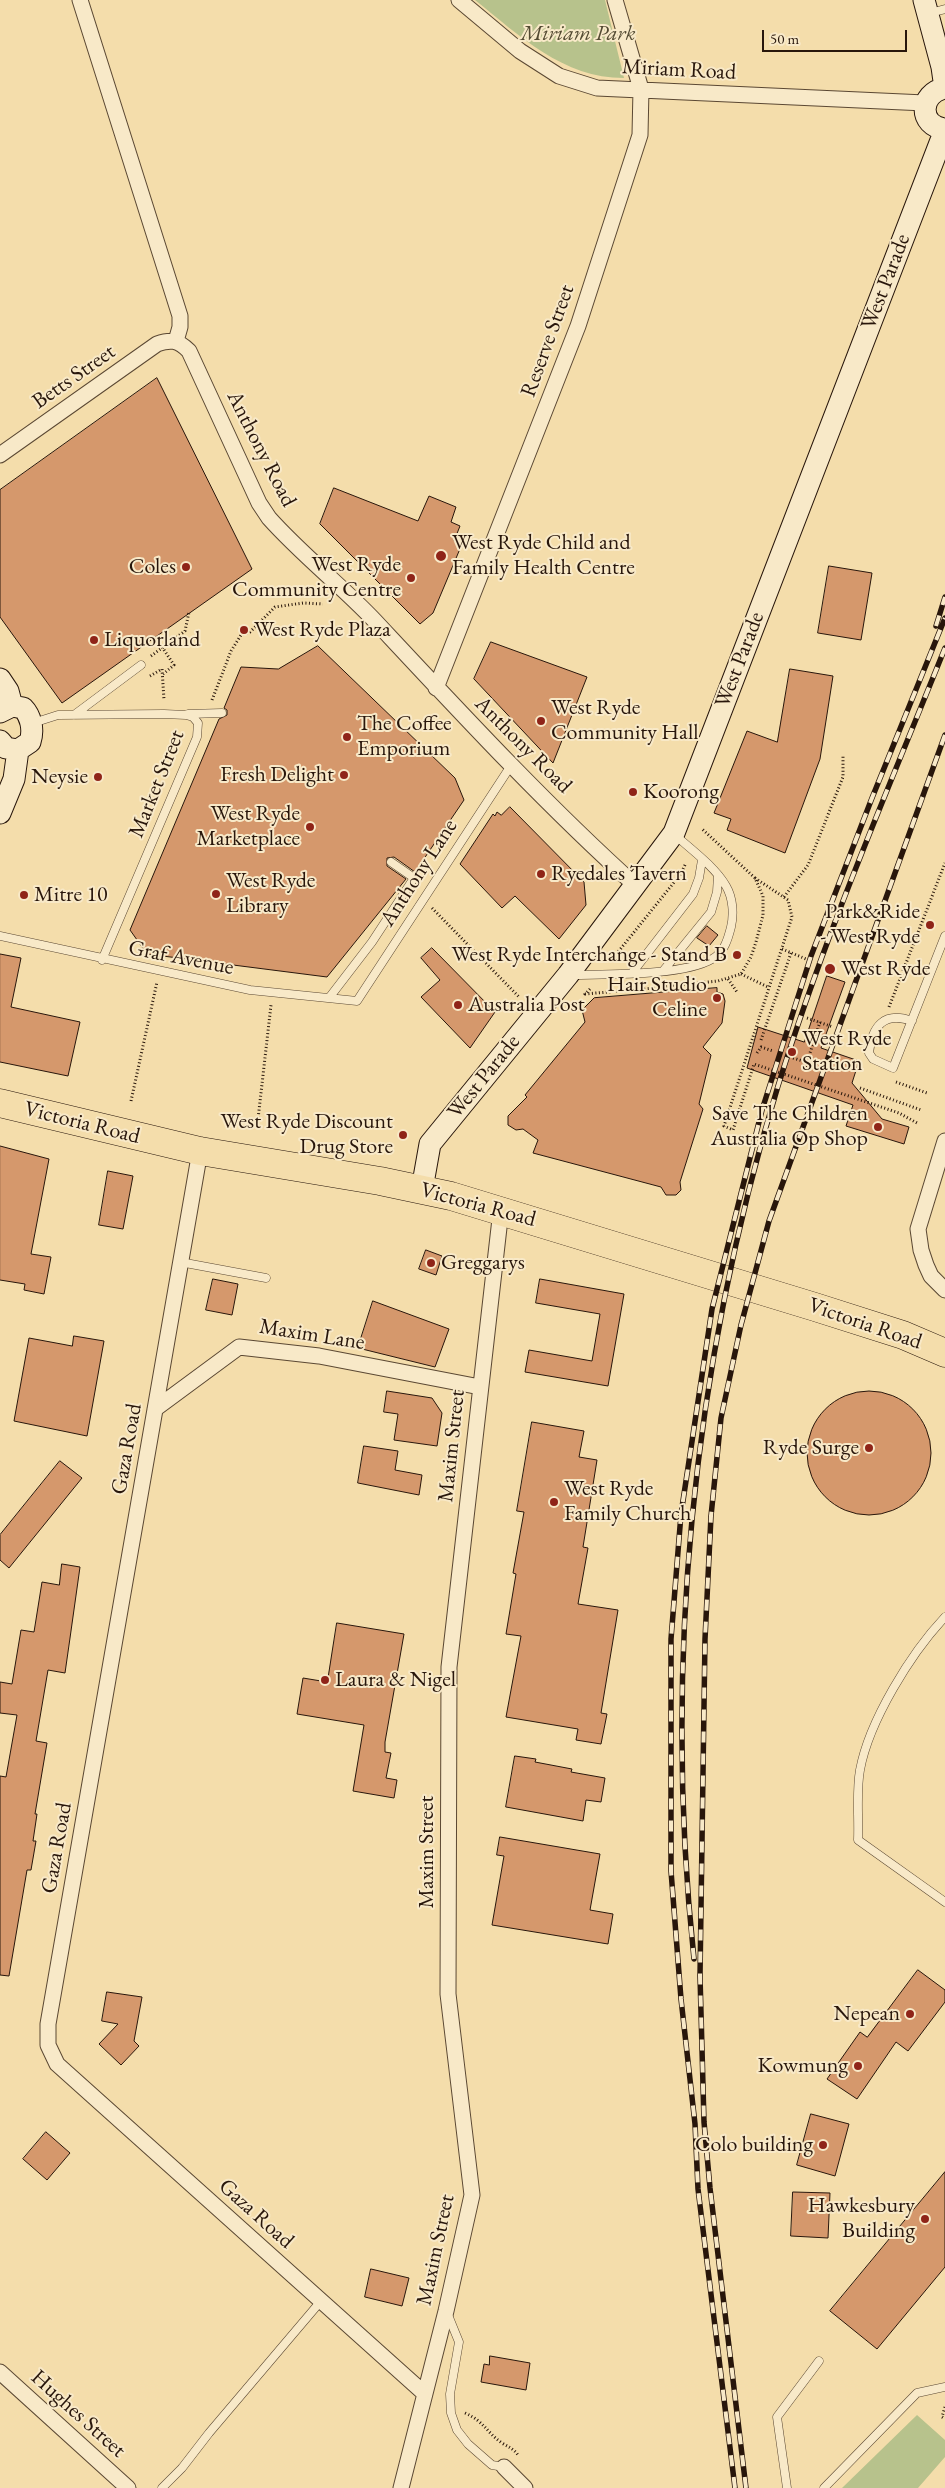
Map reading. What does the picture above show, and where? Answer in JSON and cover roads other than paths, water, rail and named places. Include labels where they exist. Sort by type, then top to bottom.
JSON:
[{"type":"highway","name":"Victoria Road","points":[[0,1103],[200,1151],[422,1189],[501,1210],[824,1310],[903,1335],[945,1353]]},
{"type":"street","points":[[80,0],[180,316],[180,327],[176,341]]},
{"type":"street","name":"Miriam Road","points":[[459,0],[520,51],[559,76],[597,88],[925,104]]},
{"type":"street","name":"Reserve Street","points":[[436,688],[578,326],[640,135],[641,89],[615,0]]},
{"type":"street","points":[[932,8],[945,88],[932,93],[925,104],[926,116],[938,128],[945,130]]},
{"type":"street","name":"West Parade","points":[[422,1189],[430,1144],[568,975],[674,834],[945,130]]},
{"type":"street","name":"Betts Street","points":[[0,456],[157,344],[176,341]]},
{"type":"street","name":"Anthony Road","points":[[176,341],[189,350],[259,503],[270,518],[374,620],[436,688],[636,886]]},
{"type":"street","points":[[0,679],[8,691],[6,709],[25,710],[31,724],[30,742],[5,746],[14,778],[0,813]]},
{"type":"street","points":[[945,1141],[918,1229],[921,1250],[926,1265],[931,1276],[945,1290]]},
{"type":"street","name":"Gaza Road","points":[[200,1151],[48,2024],[48,2045],[57,2064],[425,2394]]},
{"type":"street","name":"Maxim Street","points":[[401,2488],[446,2311],[472,2195],[448,1994],[449,1667],[501,1210]]},
{"type":"street","name":"Maxim Lane","points":[[155,1409],[239,1347],[319,1356],[480,1387]]},
{"type":"street","name":"Hughes Street","points":[[0,2372],[128,2488]]},
{"type":"street","points":[[504,2466],[526,2488]]},
{"type":"lane","points":[[74,715],[141,665]]},
{"type":"lane","points":[[186,715],[222,713]]},
{"type":"lane","name":"Market Street","points":[[31,724],[58,715],[186,715],[193,717],[198,723],[198,737],[102,960]]},
{"type":"lane","name":"Anthony Lane","points":[[357,1001],[512,764]]},
{"type":"lane","points":[[568,975],[663,971],[698,965],[713,959],[722,950],[728,937],[732,909],[731,898],[726,886],[718,875],[674,834]]},
{"type":"lane","points":[[632,973],[693,894],[699,878],[702,860]]},
{"type":"lane","points":[[329,998],[372,942],[414,878],[391,862]]},
{"type":"lane","points":[[663,971],[711,912],[717,892],[718,875]]},
{"type":"lane","name":"Graf Avenue","points":[[0,936],[102,960],[273,992],[357,1001]]},
{"type":"lane","points":[[912,1021],[894,1018],[885,1019],[879,1024],[870,1046],[869,1053],[873,1059],[893,1068],[912,1021],[945,936]]},
{"type":"lane","points":[[180,1262],[266,1278]]},
{"type":"lane","points":[[945,1617],[916,1652],[875,1722],[860,1771],[858,1840],[945,1902]]},
{"type":"lane","points":[[162,2488],[182,2468],[208,2433],[321,2300]]},
{"type":"lane","points":[[446,2311],[459,2342],[450,2394],[451,2413],[457,2430],[468,2444],[492,2465],[504,2466]]},
{"type":"lane","points":[[787,2488],[778,2417],[819,2361]]},
{"type":"lane","points":[[824,2488],[917,2393],[945,2387]]},
{"type":"railway","points":[[936,626],[945,597]]},
{"type":"railway","points":[[735,2488],[698,2189],[695,2124],[681,1999],[671,1871],[671,1639],[681,1514],[712,1309],[762,1110],[811,956],[872,798],[945,618]]},
{"type":"railway","points":[[694,1959],[685,1849],[682,1739],[684,1629],[692,1518],[705,1409],[724,1300],[748,1192],[796,1030],[857,865],[945,648]]},
{"type":"railway","points":[[746,2488],[710,2188],[704,2122],[700,1976],[705,1639],[711,1516],[721,1418],[741,1325],[769,1221],[945,735]]},
{"type":"place","name":"West Ryde Child and Family Health Centre","points":[[441,556]]},
{"type":"place","name":"Coles","points":[[186,567]]},
{"type":"place","name":"West Ryde Community Centre","points":[[411,578]]},
{"type":"place","name":"West Ryde Plaza","points":[[244,630]]},
{"type":"place","name":"Liquorland","points":[[94,640]]},
{"type":"place","name":"West Ryde Community Hall","points":[[541,721]]},
{"type":"place","name":"The Coffee Emporium","points":[[347,737]]},
{"type":"place","name":"Fresh Delight","points":[[344,775]]},
{"type":"place","name":"Neysie","points":[[98,777]]},
{"type":"place","name":"Koorong","points":[[633,792]]},
{"type":"place","name":"West Ryde Marketplace","points":[[310,827]]},
{"type":"place","name":"Ryedales Tavern","points":[[541,874]]},
{"type":"place","name":"West Ryde Library","points":[[216,894]]},
{"type":"place","name":"Mitre 10","points":[[24,895]]},
{"type":"place","name":"Park&Ride - West Ryde","points":[[930,925]]},
{"type":"place","name":"West Ryde Interchange - Stand B","points":[[737,955]]},
{"type":"place","name":"West Ryde","points":[[830,969]]},
{"type":"place","name":"Hair Studio Celine","points":[[717,998]]},
{"type":"place","name":"Australia Post","points":[[458,1005]]},
{"type":"place","name":"West Ryde Station","points":[[792,1052]]},
{"type":"place","name":"Save The Children Australia Op Shop","points":[[878,1127]]},
{"type":"place","name":"West Ryde Discount Drug Store","points":[[403,1135]]},
{"type":"place","name":"Greggarys","points":[[431,1263]]},
{"type":"place","name":"Ryde Surge","points":[[869,1448]]},
{"type":"place","name":"West Ryde Family Church","points":[[554,1502]]},
{"type":"place","name":"Laura & Nigel","points":[[325,1680]]},
{"type":"place","name":"Nepean","points":[[910,2014]]},
{"type":"place","name":"Kowmung","points":[[858,2066]]},
{"type":"place","name":"Colo building","points":[[823,2145]]},
{"type":"place","name":"Hawkesbury Building","points":[[925,2219]]},
{"type":"park label","name":"Miriam Park","points":[[578,34]]}]
